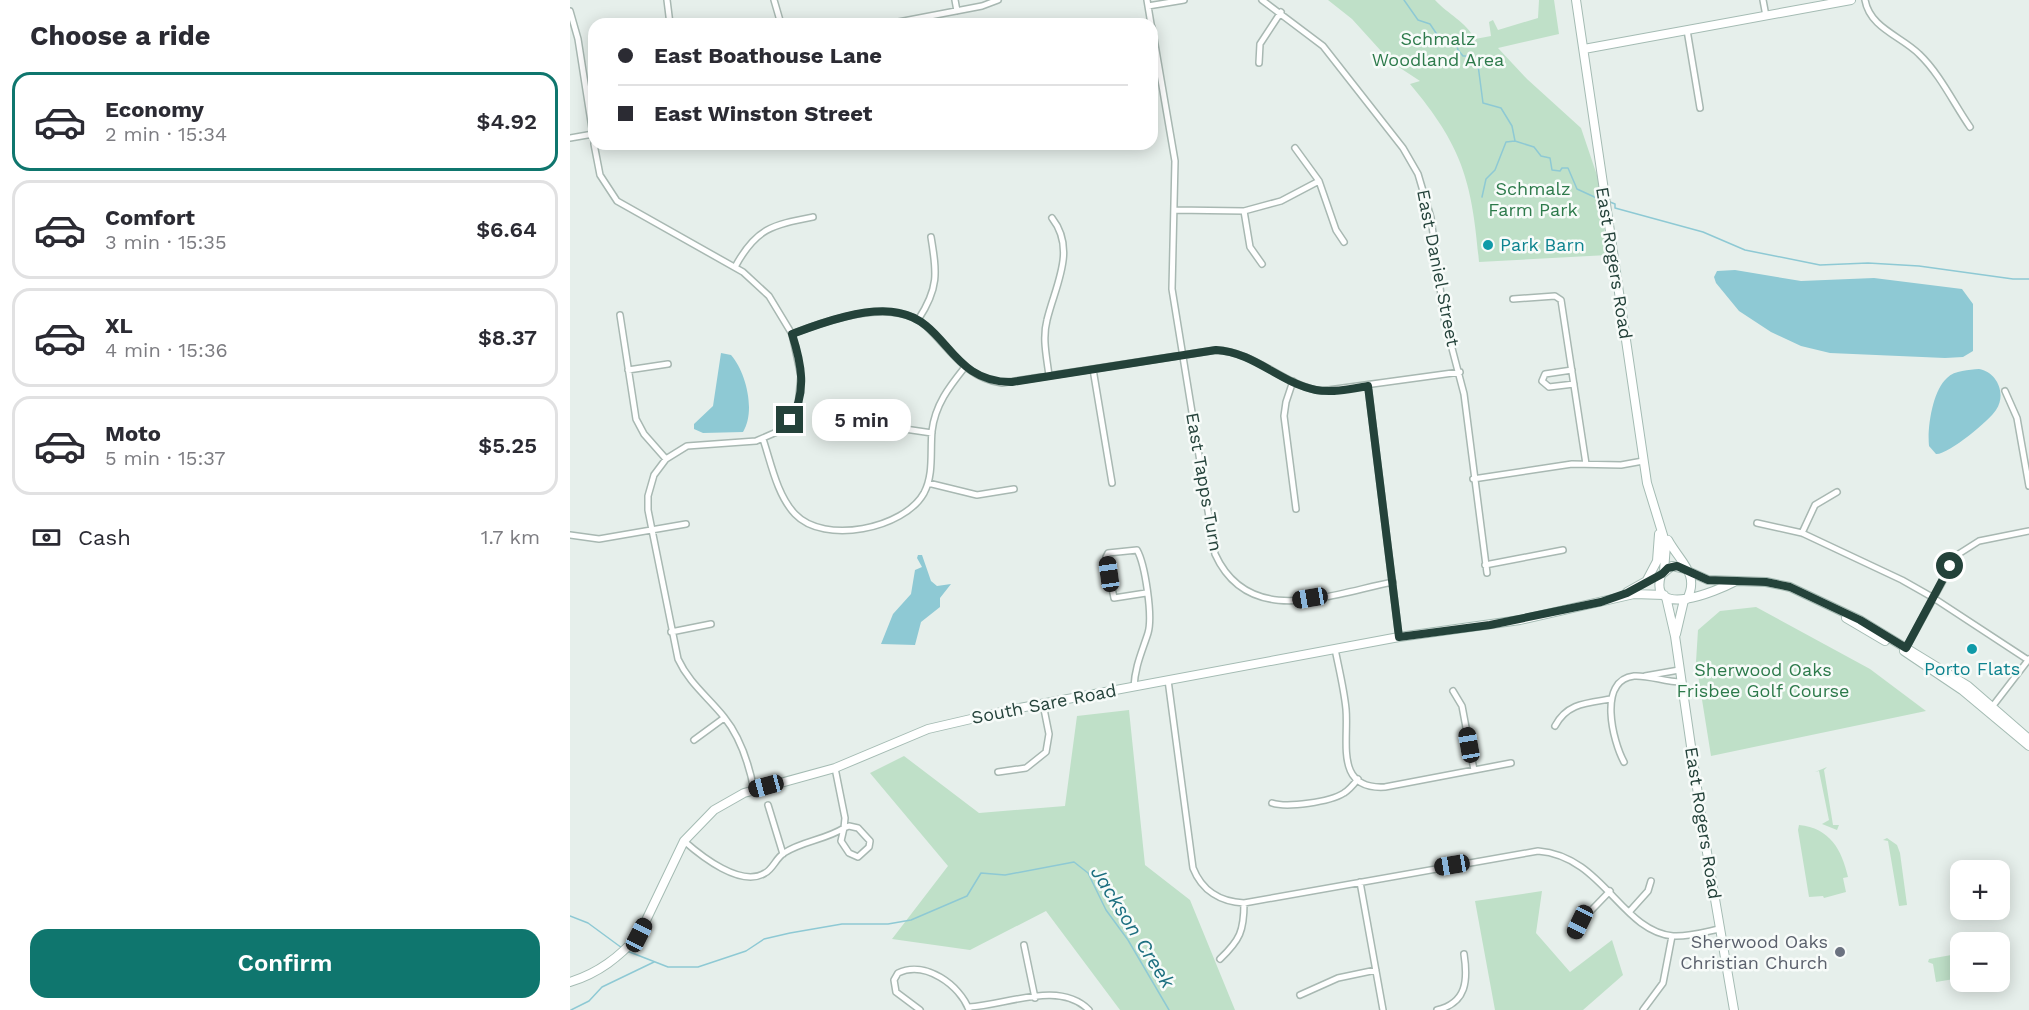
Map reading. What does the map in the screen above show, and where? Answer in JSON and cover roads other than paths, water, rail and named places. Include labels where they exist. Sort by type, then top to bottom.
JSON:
[{"type":"main road","name":"East Rogers Road","points":[[1576,0],[1644,461],[1654,512],[1667,550],[1663,572]]},
{"type":"main road","points":[[1584,49],[1851,0]]},
{"type":"main road","points":[[1647,580],[1656,565],[1659,545],[1654,512]]},
{"type":"main road","name":"East Rogers Road","points":[[1659,524],[1687,570]]},
{"type":"main road","points":[[1736,581],[1675,601],[1665,596],[1660,586],[1663,572],[1677,566],[1708,580],[1766,582],[1790,587],[1860,620],[1962,690],[2029,746]]},
{"type":"main road","points":[[1686,599],[1693,585],[1687,570]]},
{"type":"main road","name":"South Sare Road","points":[[1615,598],[1663,572]]},
{"type":"main road","points":[[1639,594],[1659,601],[1669,615]]},
{"type":"main road","name":"South Sare Road","points":[[570,982],[594,973],[618,957],[639,935],[684,841],[714,810],[754,790],[835,768],[928,729],[1042,704],[1399,637],[1510,622],[1615,598],[1639,594],[1665,596]]},
{"type":"main road","name":"East Rogers Road","points":[[1665,596],[1675,636],[1719,930],[1734,1010]]},
{"type":"main road","name":"East Rogers Road","points":[[1675,636],[1686,599]]},
{"type":"main road","points":[[1905,650],[1968,686],[2029,739]]},
{"type":"street","points":[[667,0],[669,18]]},
{"type":"street","points":[[774,0],[779,18]]},
{"type":"street","points":[[955,0],[957,11]]},
{"type":"street","points":[[920,18],[998,0]]},
{"type":"street","points":[[1147,3],[1184,0]]},
{"type":"street","name":"East Daniel Street","points":[[1262,0],[1281,12],[1323,46],[1412,162],[1428,203],[1444,318],[1460,372],[1487,573]]},
{"type":"street","points":[[1763,0],[1766,16]]},
{"type":"street","points":[[1865,0],[1867,11],[1875,22],[1924,59],[1970,127]]},
{"type":"street","name":"East Tapps Turn","points":[[1147,3],[1150,18]]},
{"type":"street","points":[[570,12],[578,39],[588,102]]},
{"type":"street","points":[[1258,63],[1260,45],[1281,12]]},
{"type":"street","points":[[1687,30],[1700,108]]},
{"type":"street","name":"East Tapps Turn","points":[[1158,76],[1175,161],[1172,289],[1213,543],[1226,574],[1250,594],[1280,602],[1392,582]]},
{"type":"street","points":[[570,138],[588,135]]},
{"type":"street","points":[[1295,148],[1319,181],[1336,230],[1344,242]]},
{"type":"street","points":[[595,150],[600,175],[617,201],[735,267],[769,296],[792,334],[801,376],[800,401],[785,426],[763,439],[742,443],[695,444],[680,449],[666,459],[654,475],[649,489],[648,503],[652,530],[674,649],[685,673],[724,717],[742,748],[754,790]]},
{"type":"street","points":[[1174,210],[1245,211],[1281,201],[1319,181]]},
{"type":"street","points":[[1245,211],[1248,242],[1262,264]]},
{"type":"street","points":[[735,267],[748,245],[765,230],[813,217]]},
{"type":"street","points":[[1049,376],[1045,329],[1064,256],[1061,231],[1052,218]]},
{"type":"street","points":[[918,320],[931,299],[935,286],[936,270],[931,237]]},
{"type":"street","points":[[1513,299],[1559,297],[1586,464]]},
{"type":"street","points":[[792,334],[828,321],[884,312],[900,313],[918,320],[965,367],[979,377],[1002,383],[1216,350],[1236,352],[1293,381],[1321,391],[1460,372]]},
{"type":"street","points":[[620,315],[636,419],[644,434],[666,459]]},
{"type":"street","points":[[628,370],[668,364]]},
{"type":"street","points":[[763,439],[788,507],[804,522],[819,529],[848,530],[900,517],[915,506],[928,483],[932,432],[941,401],[965,367]]},
{"type":"street","points":[[1093,369],[1112,483]]},
{"type":"street","points":[[1572,370],[1545,374],[1542,381],[1546,387],[1574,384]]},
{"type":"street","points":[[1293,381],[1284,416],[1296,509]]},
{"type":"street","points":[[1368,386],[1399,637]]},
{"type":"street","points":[[2006,391],[2017,418],[2029,486]]},
{"type":"street","points":[[878,419],[898,428],[932,432]]},
{"type":"street","points":[[1473,478],[1586,464],[1621,465],[1644,461]]},
{"type":"street","points":[[928,483],[977,495],[1014,489]]},
{"type":"street","points":[[1802,533],[1815,505],[1837,492]]},
{"type":"street","points":[[1757,523],[1802,533],[1932,597],[2028,660],[1992,707]]},
{"type":"street","points":[[570,534],[598,539],[686,524]]},
{"type":"street","points":[[1905,650],[1950,566],[1965,548],[1991,537],[2029,531]]},
{"type":"street","points":[[1134,687],[1134,668],[1149,625],[1146,593],[1137,549],[1108,553],[1106,557],[1114,598],[1146,593]]},
{"type":"street","points":[[1485,565],[1563,550]]},
{"type":"street","points":[[671,632],[711,624]]},
{"type":"street","points":[[1335,649],[1346,713],[1345,756],[1349,768],[1358,779],[1370,785],[1386,787],[1512,763]]},
{"type":"street","points":[[1644,677],[1679,670]]},
{"type":"street","points":[[1624,762],[1618,751],[1611,699],[1614,689],[1621,681],[1633,676],[1681,682]]},
{"type":"street","points":[[1168,680],[1193,868],[1212,893],[1230,902],[1244,903],[1538,850],[1572,859],[1650,929],[1672,936],[1719,930]]},
{"type":"street","points":[[1453,691],[1462,706],[1474,770]]},
{"type":"street","points":[[1555,726],[1561,714],[1568,708],[1611,699]]},
{"type":"street","points":[[998,772],[1026,768],[1046,752],[1049,734],[1042,704]]},
{"type":"street","points":[[694,740],[724,717]]},
{"type":"street","points":[[684,841],[720,868],[753,877],[768,872],[783,854],[844,828],[854,826],[870,841],[863,854],[854,856],[849,853],[841,841],[844,828],[845,818],[835,768]]},
{"type":"street","points":[[1272,803],[1284,807],[1337,796],[1347,791],[1358,779]]},
{"type":"street","points":[[768,805],[783,854]]},
{"type":"street","points":[[1630,911],[1648,891],[1651,881]]},
{"type":"street","points":[[1360,882],[1383,1010]]},
{"type":"street","points":[[1574,935],[1580,922],[1610,891]]},
{"type":"street","points":[[1220,959],[1232,949],[1240,934],[1244,903]]},
{"type":"street","points":[[1644,1010],[1663,983],[1672,936]]},
{"type":"street","points":[[1024,945],[1035,998]]},
{"type":"street","points":[[1437,1010],[1451,1005],[1463,992],[1467,979],[1464,954]]},
{"type":"street","points":[[920,1010],[896,992],[894,980],[898,973],[912,970],[940,976],[947,981],[969,1009],[1054,995],[1068,996],[1080,1001],[1089,1010]]},
{"type":"street","points":[[1300,995],[1338,978],[1376,970]]},
{"type":"street","points":[[982,1010],[989,1006]]},
{"type":"water","points":[[1735,270],[1801,281],[1874,278],[1962,289],[1973,304],[1973,351],[1963,357],[1945,358],[1830,353],[1801,346],[1771,332],[1739,311],[1716,283],[1714,277],[1717,271]]},
{"type":"water","points":[[721,353],[731,355],[745,381],[749,413],[743,432],[703,433],[694,429],[694,424],[713,406]]},
{"type":"water","points":[[1979,369],[1991,374],[1998,385],[2001,397],[1996,410],[1978,429],[1950,449],[1936,454],[1929,446],[1929,438],[1930,419],[1938,391],[1947,378],[1954,373]]},
{"type":"water","points":[[918,555],[922,555],[931,581],[937,586],[951,584],[940,598],[940,607],[921,622],[915,645],[881,644],[893,614],[911,594],[915,570],[922,567],[917,558]]},
{"type":"waterway","points":[[1404,0],[1418,20],[1430,24],[1440,39],[1456,41],[1458,50],[1463,56],[1471,56],[1472,65],[1478,65],[1483,103],[1501,108],[1512,126],[1515,141],[1506,142],[1495,170],[1486,179],[1482,197]]},
{"type":"waterway","points":[[1515,141],[1534,147],[1541,156],[1550,158],[1552,170],[1560,171],[1562,168],[1568,168],[1577,189],[1601,200]]},
{"type":"waterway","points":[[1610,202],[1615,204],[1615,208],[1703,232],[1745,250],[1820,265],[1868,263],[1919,266],[2013,279]]},
{"type":"waterway","points":[[2012,279],[2029,279]]},
{"type":"waterway","name":"Jackson Creek","points":[[627,951],[668,967],[698,967],[746,951],[764,939],[790,933],[842,924],[888,924],[911,920],[967,896],[981,873],[1005,875],[1074,862],[1088,873],[1106,910],[1128,940],[1169,1010]]},
{"type":"waterway","name":"Jackson Creek","points":[[570,916],[588,923],[622,948]]},
{"type":"waterway","points":[[571,1010],[589,1001],[602,987],[654,962]]},
{"type":"place","name":"Park Barn","points":[[1488,245]]},
{"type":"place","name":"Porto Flats","points":[[1972,649]]},
{"type":"place","name":"Sherwood Oaks Christian Church","points":[[1840,952]]},
{"type":"park label","name":"Schmalz Woodland Area","points":[[1438,49]]},
{"type":"park label","name":"Schmalz Farm Park","points":[[1533,199]]},
{"type":"park label","name":"Sherwood Oaks Frisbee Golf Course","points":[[1763,680]]}]
